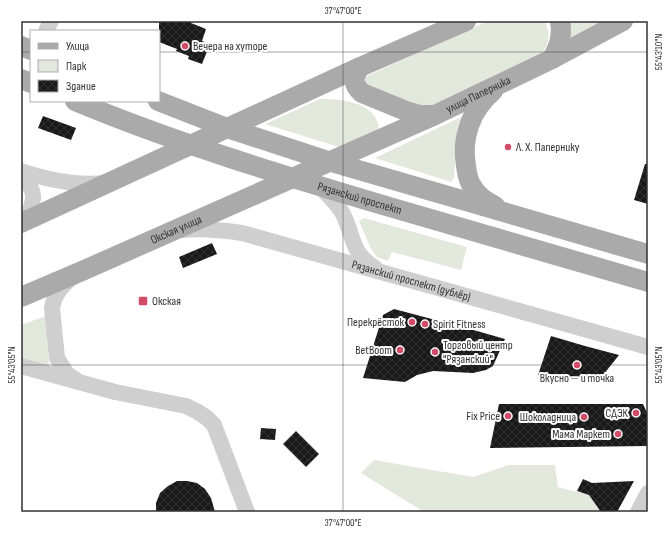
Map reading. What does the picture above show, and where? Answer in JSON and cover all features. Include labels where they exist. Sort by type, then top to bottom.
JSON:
[{"type":"main road","points":[[23,223],[360,67],[466,21]]},
{"type":"main road","points":[[552,59],[559,46],[561,29],[560,21]]},
{"type":"main road","name":"улица Паперника","points":[[331,162],[435,115],[552,59],[623,21]]},
{"type":"main road","points":[[360,67],[355,74],[354,80],[356,88],[362,93],[406,111],[420,115],[435,115]]},
{"type":"main road","points":[[21,78],[30,82]]},
{"type":"main road","points":[[502,82],[484,98],[475,111],[470,122],[465,143],[465,161],[466,172],[471,186],[480,197],[505,213]]},
{"type":"main road","name":"Рязанский проспект","points":[[77,102],[125,122],[293,179],[648,282]]},
{"type":"main road","points":[[160,102],[227,128],[331,162],[648,254]]},
{"type":"main road","name":"Окская улица","points":[[21,296],[52,284],[331,162]]},
{"type":"main road","points":[[21,279],[37,283],[52,284]]},
{"type":"street","points":[[46,30],[51,21]]},
{"type":"street","points":[[21,171],[56,181],[92,184],[110,183]]},
{"type":"street","points":[[21,175],[33,189],[30,212],[23,223]]},
{"type":"street","points":[[319,186],[330,196],[344,216],[353,244],[359,255],[380,272]]},
{"type":"street","name":"Рязанский проспект (дублёр)","points":[[172,231],[199,229],[242,233],[648,347]]},
{"type":"street","points":[[81,383],[67,374],[57,358],[52,308],[57,292],[71,278],[82,271]]},
{"type":"street","points":[[21,366],[115,392],[186,406],[198,412],[214,425],[247,512]]},
{"type":"street","points":[[638,512],[648,493]]},
{"type":"green space","points":[[488,21],[544,21],[549,35],[546,47],[540,56],[428,110],[364,88],[365,77]]},
{"type":"green space","points":[[565,21],[603,21],[569,42]]},
{"type":"green space","points":[[320,99],[349,101],[366,108],[373,114],[377,121],[379,131],[342,148],[265,124]]},
{"type":"green space","points":[[461,117],[457,129],[454,178],[451,182],[375,158]]},
{"type":"green space","points":[[364,218],[467,247],[461,270],[392,252],[388,261],[377,257],[371,249],[359,221]]},
{"type":"green space","points":[[46,316],[49,365],[45,366],[21,358],[21,325]]},
{"type":"green space","points":[[374,460],[473,477],[509,465],[555,465],[558,487],[589,495],[601,512],[424,512],[361,473]]},
{"type":"building","points":[[159,21],[192,21],[191,23],[206,29],[202,41],[210,44],[202,64],[188,59],[189,56],[176,51],[177,49],[160,42]]},
{"type":"building","points":[[43,116],[76,128],[71,140],[38,128]]},
{"type":"building","points":[[645,164],[648,164],[648,204],[634,200]]},
{"type":"building","points":[[212,243],[217,254],[183,268],[179,257]]},
{"type":"building","name":"Торговый центр \"Рязанский\"","points":[[394,309],[505,339],[493,366],[486,370],[473,373],[433,371],[417,375],[405,382],[363,378],[383,315]]},
{"type":"building","name":"Вкусно — и точка","points":[[551,336],[619,355],[604,374],[583,380],[538,375]]},
{"type":"building","points":[[499,404],[643,404],[648,415],[648,446],[490,448]]},
{"type":"building","points":[[261,428],[276,429],[275,440],[260,439]]},
{"type":"building","points":[[296,431],[319,454],[306,467],[283,444]]},
{"type":"building","points":[[583,479],[592,483],[634,481],[617,512],[601,512],[589,495],[577,491]]},
{"type":"building","points":[[177,481],[197,483],[205,489],[211,498],[215,512],[156,512],[156,503],[160,493]]},
{"type":"place","name":"Вечера на хуторе","points":[[185,46]]},
{"type":"place","name":"Л. Х. Папернику","points":[[508,147]]},
{"type":"place","name":"Окская","points":[[143,301]]},
{"type":"place","name":"Перекрёсток","points":[[412,322]]},
{"type":"place","name":"Spirit Fitness","points":[[425,324]]},
{"type":"place","name":"BetBoom","points":[[400,350]]},
{"type":"place","name":"Торговый центр \"Рязанский\"","points":[[435,352]]},
{"type":"place","name":"Вкусно — и точка","points":[[577,365]]},
{"type":"place","name":"СДЭК","points":[[636,413]]},
{"type":"place","name":"Fix Price","points":[[508,416]]},
{"type":"place","name":"Шоколадница","points":[[584,417]]},
{"type":"place","name":"Мама Маркет","points":[[618,434]]}]
